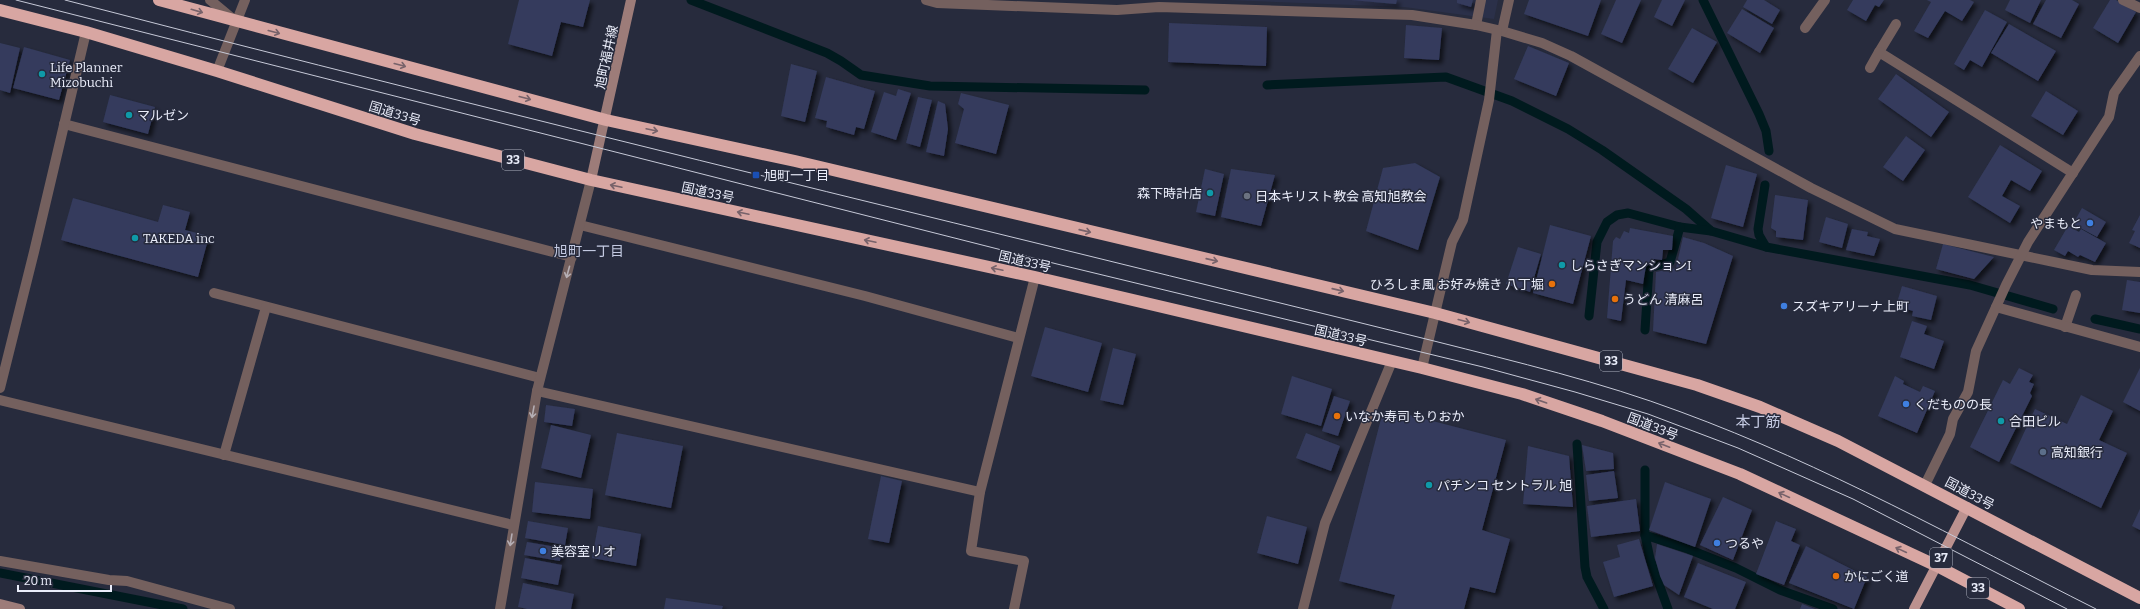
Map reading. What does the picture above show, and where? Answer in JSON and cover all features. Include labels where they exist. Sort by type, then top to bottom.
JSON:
[{"type":"highway","name":"国道33号","points":[[159,0],[236,22],[606,120],[795,161],[1435,313],[1711,390],[1760,407],[1838,441],[2140,598]]},
{"type":"highway","name":"国道33号","points":[[0,10],[86,32],[217,71],[415,134],[591,180],[1035,277],[1422,368],[1522,394],[1602,422],[1740,474],[1937,566],[2019,609]]},
{"type":"main road","name":"37","points":[[1914,609],[1967,507]]},
{"type":"street","points":[[210,0],[236,22]]},
{"type":"street","points":[[217,71],[245,0]]},
{"type":"street","name":"旭町福井線","points":[[591,180],[606,120],[631,0]]},
{"type":"street","points":[[926,0],[937,3],[1116,10],[1159,7],[1412,15],[1476,25],[1542,43],[1571,56],[1811,188],[1895,229],[2022,254],[2092,270],[2140,272]]},
{"type":"street","points":[[1476,25],[1481,0]]},
{"type":"street","points":[[1422,368],[1452,242],[1463,220],[1488,100],[1500,31],[1509,0]]},
{"type":"street","points":[[1805,28],[1824,0]]},
{"type":"street","points":[[2123,0],[2140,8]]},
{"type":"street","points":[[1870,68],[1896,24]]},
{"type":"street","points":[[0,388],[86,32]]},
{"type":"street","points":[[1879,52],[2073,173]]},
{"type":"street","points":[[1925,485],[1950,434],[1953,419],[1968,392],[1976,351],[2022,254],[2109,117],[2114,93],[2140,56]]},
{"type":"street","points":[[64,124],[572,257]]},
{"type":"street","points":[[500,609],[513,525],[537,391],[591,180]]},
{"type":"street","points":[[580,225],[865,296],[1018,338]]},
{"type":"street","points":[[1014,609],[1024,561],[972,551],[980,492],[1018,338],[1035,277]]},
{"type":"street","points":[[214,293],[540,378]]},
{"type":"street","points":[[2065,327],[2076,295]]},
{"type":"street","points":[[1997,305],[2065,327],[2140,347]]},
{"type":"street","points":[[224,455],[266,307]]},
{"type":"street","points":[[1303,609],[1325,523],[1392,361]]},
{"type":"street","points":[[537,391],[980,492]]},
{"type":"street","points":[[0,400],[513,525]]},
{"type":"street","points":[[0,562],[109,580],[127,581],[230,609]]},
{"type":"street","points":[[0,604],[20,609]]},
{"type":"shaded area","points":[[1225,0],[1498,0],[1494,19],[1404,7]]},
{"type":"building","points":[[519,0],[590,0],[583,27],[561,22],[552,56],[508,44]]},
{"type":"building","points":[[1351,0],[1397,0],[1396,4]]},
{"type":"building","points":[[1457,0],[1473,0],[1471,7],[1457,3]]},
{"type":"building","points":[[1529,0],[1601,0],[1588,36],[1524,14]]},
{"type":"building","points":[[1616,0],[1641,0],[1622,43],[1601,34]]},
{"type":"building","points":[[1662,0],[1685,0],[1672,26],[1654,17]]},
{"type":"building","points":[[1747,0],[1764,0],[1780,10],[1772,24],[1743,7]]},
{"type":"building","points":[[1853,0],[1884,0],[1879,7],[1875,5],[1866,21],[1847,10]]},
{"type":"building","points":[[1927,0],[1970,0],[1974,2],[1962,21],[1945,11],[1928,38],[1914,31],[1931,2]]},
{"type":"building","points":[[2010,0],[2041,0],[2030,23],[2005,10]]},
{"type":"building","points":[[2046,0],[2072,0],[2079,4],[2061,38],[2033,24]]},
{"type":"building","points":[[2110,0],[2116,0],[2136,12],[2118,43],[2093,28]]},
{"type":"building","points":[[1742,9],[1774,28],[1760,53],[1727,33]]},
{"type":"building","points":[[1985,10],[2007,22],[1982,67],[1970,60],[1964,70],[1954,64]]},
{"type":"building","points":[[1169,23],[1267,27],[1266,66],[1168,62]]},
{"type":"building","points":[[2009,24],[2056,51],[2038,81],[1991,53]]},
{"type":"building","points":[[1406,25],[1442,28],[1439,60],[1404,58]]},
{"type":"building","points":[[1692,28],[1717,42],[1693,83],[1668,69]]},
{"type":"building","points":[[0,43],[20,48],[10,93],[0,90]]},
{"type":"building","points":[[1528,46],[1569,63],[1556,96],[1514,79]]},
{"type":"building","name":"Life Planner Mizobuchi","points":[[24,47],[70,60],[59,100],[13,88]]},
{"type":"building","points":[[791,64],[817,71],[805,122],[781,116]]},
{"type":"building","points":[[1896,74],[1949,112],[1931,137],[1878,99]]},
{"type":"building","points":[[826,77],[875,91],[864,129],[856,127],[854,135],[826,127],[827,121],[815,118]]},
{"type":"building","points":[[898,89],[911,93],[896,140],[871,132],[884,92],[896,96]]},
{"type":"building","points":[[2046,91],[2078,111],[2063,135],[2031,116]]},
{"type":"building","points":[[961,93],[1009,105],[996,154],[955,143],[964,109],[958,104]]},
{"type":"building","name":"マルゼン","points":[[110,95],[155,107],[148,134],[103,122]]},
{"type":"building","points":[[918,97],[932,100],[920,147],[906,143]]},
{"type":"building","points":[[938,101],[945,104],[948,129],[944,156],[926,152]]},
{"type":"building","points":[[1906,136],[1925,150],[1903,181],[1883,167]]},
{"type":"building","points":[[2000,145],[2042,171],[2030,191],[2011,180],[2002,196],[2020,206],[2010,223],[1968,197]]},
{"type":"building","points":[[1415,163],[1440,177],[1418,250],[1366,231],[1383,168]]},
{"type":"building","points":[[1726,165],[1757,174],[1743,227],[1711,218]]},
{"type":"building","name":"森下時計店","points":[[1205,169],[1224,174],[1215,216],[1196,212]]},
{"type":"building","name":"日本キリスト教会 高知旭教会","points":[[1231,169],[1275,175],[1261,226],[1221,217]]},
{"type":"building","points":[[1775,195],[1808,200],[1803,240],[1776,237],[1776,231],[1771,228]]},
{"type":"building","name":"TAKEDA inc","points":[[73,198],[158,222],[163,205],[190,212],[185,230],[209,236],[198,277],[61,240]]},
{"type":"building","name":"やまもと","points":[[2082,208],[2106,222],[2097,237],[2073,224]]},
{"type":"building","points":[[2140,215],[2140,248],[2129,243],[2135,231],[2132,230]]},
{"type":"building","points":[[1826,217],[1848,224],[1842,248],[1819,242]]},
{"type":"building","name":"しらさぎマンションI","points":[[1550,225],[1591,236],[1573,304],[1533,293]]},
{"type":"building","points":[[2068,226],[2079,232],[2081,229],[2106,243],[2095,262],[2080,255],[2078,257],[2068,251],[2065,256],[2054,250]]},
{"type":"building","points":[[1630,228],[1673,236],[1672,250],[1663,250],[1662,260],[1654,259],[1652,263],[1646,266],[1643,284],[1626,280],[1621,321],[1607,318],[1613,241],[1616,237],[1620,239],[1624,231],[1629,233]]},
{"type":"building","points":[[1852,229],[1868,232],[1867,236],[1880,239],[1874,256],[1846,250]]},
{"type":"building","points":[[1683,237],[1704,243],[1733,256],[1706,344],[1653,331],[1656,272],[1676,268]]},
{"type":"building","points":[[1943,244],[1994,257],[1974,279],[1936,269]]},
{"type":"building","points":[[1518,247],[1541,254],[1530,292],[1506,284]]},
{"type":"building","points":[[2127,280],[2140,282],[2140,313],[2122,310]]},
{"type":"building","points":[[1902,286],[1937,296],[1931,320],[1912,316],[1913,311],[1896,306]]},
{"type":"building","points":[[1912,321],[1927,326],[1924,334],[1944,341],[1934,369],[1900,357]]},
{"type":"building","points":[[1045,327],[1102,343],[1088,392],[1031,376]]},
{"type":"building","points":[[1113,348],[1136,354],[1123,405],[1100,400]]},
{"type":"building","name":"合田ビル","points":[[2019,368],[2033,375],[2029,382],[2034,384],[2030,393],[2032,396],[1999,462],[1970,447],[2003,380],[2010,384]]},
{"type":"building","points":[[2140,368],[2140,411],[2123,402]]},
{"type":"building","points":[[1292,376],[1332,389],[1321,426],[1281,414]]},
{"type":"building","name":"くだものの長","points":[[1895,376],[1904,381],[1903,384],[1920,392],[1923,386],[1935,391],[1917,433],[1878,416]]},
{"type":"building","points":[[2081,395],[2113,411],[2099,440],[2127,453],[2101,508],[2010,463],[2035,409],[2067,424]]},
{"type":"building","points":[[1334,396],[1350,401],[1338,436],[1322,431]]},
{"type":"building","points":[[546,405],[575,409],[572,426],[544,422]]},
{"type":"building","name":"パチンコ セントラル 旭","points":[[1390,410],[1506,440],[1482,530],[1510,539],[1495,593],[1470,587],[1464,609],[1391,609],[1395,595],[1339,581],[1382,415]]},
{"type":"building","points":[[551,425],[591,435],[581,478],[541,468]]},
{"type":"building","points":[[617,433],[683,446],[671,508],[605,495]]},
{"type":"building","points":[[1306,433],[1340,446],[1331,471],[1296,458]]},
{"type":"building","points":[[1582,445],[1613,453],[1614,469],[1586,471]]},
{"type":"building","points":[[1528,446],[1569,456],[1573,507],[1523,504]]},
{"type":"building","points":[[1614,471],[1618,498],[1589,501],[1586,475]]},
{"type":"building","points":[[881,476],[902,481],[889,543],[868,539]]},
{"type":"building","points":[[535,482],[593,489],[590,519],[532,512]]},
{"type":"building","points":[[1665,482],[1711,499],[1695,547],[1649,530]]},
{"type":"building","points":[[1723,497],[1752,510],[1733,560],[1700,545]]},
{"type":"building","points":[[1636,499],[1640,531],[1591,537],[1587,506]]},
{"type":"building","points":[[2140,509],[2140,530],[2132,526]]},
{"type":"building","points":[[1267,516],[1307,527],[1298,564],[1257,553]]},
{"type":"building","points":[[528,521],[568,528],[565,545],[525,538]]},
{"type":"building","points":[[1776,521],[1796,529],[1791,541],[1800,545],[1784,585],[1756,574]]},
{"type":"building","points":[[598,526],[641,534],[636,566],[592,558]]},
{"type":"building","points":[[1639,539],[1653,586],[1614,597],[1603,562],[1620,557],[1617,545]]},
{"type":"building","name":"美容室リオ","points":[[527,542],[562,548],[560,561],[524,555]]},
{"type":"building","points":[[1657,544],[1693,556],[1679,595],[1664,585],[1660,576],[1655,558]]},
{"type":"building","points":[[1806,546],[1867,577],[1854,609],[1789,583]]},
{"type":"building","points":[[525,558],[562,565],[558,585],[521,578]]},
{"type":"building","points":[[1698,563],[1746,582],[1735,609],[1713,609],[1684,597]]},
{"type":"building","points":[[523,583],[574,594],[571,609],[527,609],[518,607]]},
{"type":"building","points":[[666,598],[723,606],[722,609],[664,609]]},
{"type":"building","points":[[1802,604],[1815,609],[1800,609]]},
{"type":"waterway","points":[[691,0],[827,53],[861,75],[930,86],[1145,90]]},
{"type":"waterway","points":[[1703,0],[1759,114],[1766,131],[1769,151]]},
{"type":"waterway","points":[[1267,85],[1446,77],[1512,101],[1568,129],[1602,150],[1686,209],[1711,231],[1766,247],[1970,285],[2053,309]]},
{"type":"waterway","points":[[1765,185],[1758,229],[1759,235],[1766,247]]},
{"type":"waterway","points":[[1589,316],[1597,242],[1607,222],[1617,215],[1628,213],[1680,227],[1711,231]]},
{"type":"waterway","points":[[1645,330],[1649,268],[1670,262],[1680,227]]},
{"type":"waterway","points":[[2095,319],[2140,329]]},
{"type":"waterway","points":[[1577,444],[1585,567],[1587,577],[1604,609]]},
{"type":"waterway","points":[[1645,470],[1645,535],[1688,549],[1736,568],[1780,590],[1833,609]]},
{"type":"waterway","points":[[1645,535],[1650,559],[1668,609]]},
{"type":"waterway","points":[[0,573],[183,609]]},
{"type":"tram line","points":[[16,0],[1057,264],[1483,367],[1575,392],[1648,414],[1738,448],[1853,499],[2067,609]]},
{"type":"tram line","points":[[65,0],[573,129],[1434,341],[1590,382],[1681,412],[1787,455],[1891,504],[2096,609]]},
{"type":"place","name":"Life Planner Mizobuchi","points":[[42,74]]},
{"type":"place","name":"マルゼン","points":[[129,115]]},
{"type":"place","name":"旭町一丁目","points":[[756,175]]},
{"type":"place","name":"森下時計店","points":[[1210,193]]},
{"type":"place","name":"日本キリスト教会 高知旭教会","points":[[1247,196]]},
{"type":"place","name":"やまもと","points":[[2090,223]]},
{"type":"place","name":"TAKEDA inc","points":[[135,238]]},
{"type":"place","name":"しらさぎマンションI","points":[[1562,265]]},
{"type":"place","name":"ひろしま風 お好み焼き 八丁堀","points":[[1552,284]]},
{"type":"place","name":"うどん 清麻呂","points":[[1615,299]]},
{"type":"place","name":"スズキアリーナ上町","points":[[1784,306]]},
{"type":"place","name":"くだものの長","points":[[1906,404]]},
{"type":"place","name":"いなか寿司 もりおか","points":[[1337,416]]},
{"type":"place","name":"合田ビル","points":[[2001,421]]},
{"type":"place","name":"高知銀行","points":[[2043,452]]},
{"type":"place","name":"パチンコ セントラル 旭","points":[[1429,485]]},
{"type":"place","name":"つるや","points":[[1717,543]]},
{"type":"place","name":"美容室リオ","points":[[543,551]]},
{"type":"place","name":"かにごく道","points":[[1836,576]]},
{"type":"district","name":"旭町一丁目","points":[[589,251]]},
{"type":"district","name":"本丁筋","points":[[1758,422]]}]
